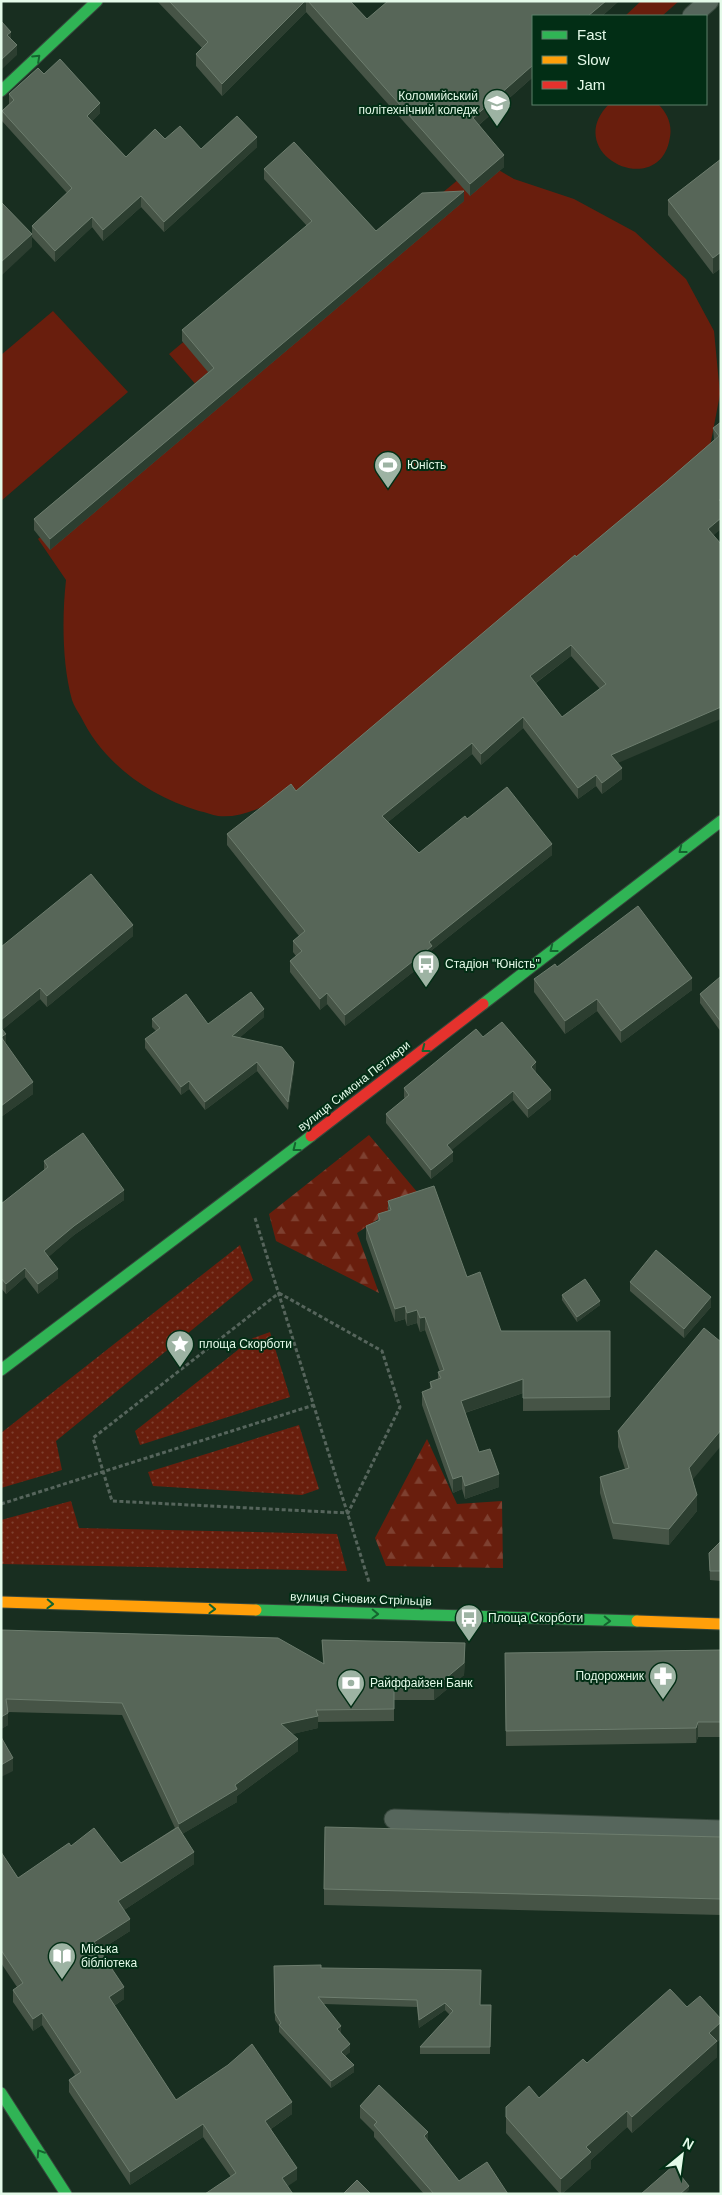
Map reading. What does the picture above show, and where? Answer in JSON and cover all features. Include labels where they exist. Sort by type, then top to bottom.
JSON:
[{"type":"street","points":[[1,91],[97,1]]},
{"type":"street","name":"вулиця Симона Петлюри","points":[[1,1370],[246,1186],[721,821]]},
{"type":"street","name":"вулиця Січових Стрільців","points":[[1,1602],[721,1624]]},
{"type":"street","points":[[1,2093],[66,2194]]},
{"type":"lane","points":[[693,15],[709,1]]},
{"type":"lane","points":[[394,1819],[721,1830]]},
{"type":"path","points":[[255,1217],[370,1584]]},
{"type":"path","points":[[279,1293],[93,1438],[112,1501],[348,1513]]},
{"type":"path","points":[[279,1293],[382,1351],[400,1407],[348,1513]]},
{"type":"path","points":[[1,1504],[314,1405]]},
{"type":"green space","points":[[641,1],[679,1],[663,15],[626,15]]},
{"type":"green space","points":[[608,105],[659,105],[665,112],[670,126],[669,142],[660,159],[647,167],[631,168],[616,163],[603,153],[596,139],[597,122]]},
{"type":"green space","name":"Юність","points":[[482,160],[514,179],[574,199],[635,232],[686,279],[714,331],[720,394],[706,468],[323,826],[293,793],[247,813],[227,816],[218,816],[199,811],[163,797],[130,776],[115,763],[91,734],[72,700],[65,656],[64,609],[66,580],[38,539],[205,395],[169,354],[293,250],[326,289]]},
{"type":"green space","points":[[53,311],[128,392],[1,501],[1,355]]},
{"type":"green space","points":[[369,1135],[418,1193],[357,1233],[379,1293],[276,1241],[269,1214]]},
{"type":"green space","points":[[240,1245],[253,1280],[56,1441],[62,1470],[1,1488],[1,1433]]},
{"type":"green space","points":[[270,1332],[290,1397],[140,1445],[135,1431],[253,1338]]},
{"type":"green space","points":[[299,1425],[319,1489],[302,1495],[153,1486],[148,1472]]},
{"type":"green space","points":[[427,1439],[457,1504],[502,1501],[503,1568],[386,1566],[375,1538]]},
{"type":"green space","points":[[71,1501],[79,1528],[337,1534],[347,1571],[1,1564],[1,1520]]},
{"type":"building","points":[[169,1],[305,1],[222,84],[196,54],[208,42]]},
{"type":"building","points":[[308,1],[350,1],[367,19],[388,1],[606,1],[589,15],[532,15],[532,66],[473,118],[504,155],[470,184]]},
{"type":"building","points":[[1,21],[11,32],[7,35],[17,45],[1,60]]},
{"type":"building","points":[[60,59],[100,103],[87,116],[126,157],[155,129],[165,139],[180,126],[201,149],[237,116],[257,137],[164,222],[141,196],[103,230],[92,217],[55,251],[32,226],[72,188],[2,111],[14,100],[9,94],[38,68],[44,74]]},
{"type":"building","points":[[294,142],[376,231],[422,193],[464,191],[50,539],[34,519],[214,368],[182,330],[312,221],[264,169]]},
{"type":"building","points":[[721,159],[721,252],[713,258],[668,200]]},
{"type":"building","points":[[1,202],[32,234],[1,262]]},
{"type":"building","points":[[721,422],[721,499],[719,500],[721,502],[721,518],[708,529],[721,544],[721,707],[611,755],[622,768],[602,783],[596,775],[578,788],[523,717],[481,754],[472,743],[382,816],[419,853],[465,816],[467,819],[507,787],[552,844],[429,942],[432,946],[345,1015],[327,993],[320,999],[290,961],[302,951],[293,941],[305,931],[227,834],[291,784],[296,791],[719,436],[713,428]],"holes":[[[571,645],[606,684],[562,717],[530,676]]]},
{"type":"building","points":[[91,874],[133,925],[47,996],[40,988],[1,1020],[1,947]]},
{"type":"building","points":[[638,906],[692,978],[621,1031],[597,999],[565,1021],[534,979],[555,964],[557,967]]},
{"type":"building","points":[[721,977],[721,1022],[700,994]]},
{"type":"building","points":[[251,992],[264,1009],[232,1036],[282,1047],[294,1062],[288,1102],[257,1062],[205,1102],[189,1081],[181,1087],[145,1039],[160,1028],[152,1019],[186,994],[208,1024]]},
{"type":"building","points":[[502,1022],[536,1062],[531,1067],[551,1090],[528,1109],[513,1091],[447,1145],[453,1152],[431,1170],[386,1114],[409,1095],[404,1088],[476,1029],[483,1037]]},
{"type":"building","points":[[1,1028],[6,1034],[1,1037]]},
{"type":"building","points":[[1,1037],[33,1082],[1,1106]]},
{"type":"building","points":[[83,1133],[124,1190],[74,1226],[44,1251],[58,1269],[38,1284],[25,1268],[6,1284],[1,1278],[1,1204],[48,1167],[44,1161]]},
{"type":"building","points":[[434,1186],[467,1277],[480,1272],[501,1331],[610,1331],[610,1397],[523,1398],[523,1379],[461,1401],[479,1452],[490,1449],[499,1474],[465,1486],[462,1476],[453,1479],[422,1392],[432,1388],[430,1382],[441,1378],[438,1372],[444,1370],[425,1317],[420,1318],[417,1310],[407,1313],[405,1306],[395,1309],[366,1226],[380,1220],[378,1214],[391,1210],[388,1201]]},
{"type":"building","points":[[656,1250],[711,1297],[684,1329],[630,1282]]},
{"type":"building","points":[[585,1279],[600,1301],[577,1317],[562,1295]]},
{"type":"building","points":[[704,1328],[721,1342],[721,1430],[689,1468],[697,1495],[669,1529],[613,1523],[600,1477],[629,1468],[618,1431]]},
{"type":"building","points":[[721,1541],[721,1571],[710,1571],[709,1553]]},
{"type":"building","points":[[1,1630],[278,1638],[324,1664],[322,1640],[465,1643],[464,1663],[434,1688],[394,1688],[394,1709],[316,1710],[318,1716],[281,1724],[298,1739],[235,1785],[237,1789],[179,1824],[122,1703],[6,1699],[8,1713],[1,1717]]},
{"type":"building","points":[[721,1650],[721,1722],[698,1722],[696,1728],[506,1731],[505,1653]]},
{"type":"building","points":[[1,1737],[13,1758],[1,1765]]},
{"type":"building","points":[[178,1827],[194,1852],[118,1901],[130,1919],[94,1942],[124,1987],[109,1997],[176,2100],[228,2065],[252,2044],[292,2102],[265,2121],[297,2168],[282,2178],[293,2194],[205,2194],[236,2173],[203,2124],[130,2172],[69,2080],[81,2072],[42,2013],[33,2019],[13,1990],[23,1983],[1,1950],[1,1852],[18,1878],[69,1843],[71,1846],[94,1828],[121,1863]]},
{"type":"building","points":[[325,1827],[721,1837],[721,1899],[324,1889]]},
{"type":"building","points":[[321,1965],[321,1968],[481,1970],[480,2005],[491,2005],[490,2047],[420,2047],[453,2011],[445,2003],[419,2020],[417,2000],[318,1997],[341,2026],[337,2029],[350,2044],[341,2052],[354,2065],[331,2081],[279,2025],[281,2023],[275,2013],[274,1966]]},
{"type":"building","points":[[670,1989],[687,2007],[700,1996],[721,2019],[721,2022],[709,2033],[717,2041],[632,2117],[627,2111],[586,2147],[591,2152],[561,2179],[506,2117],[506,2107],[529,2086],[539,2098],[583,2059],[587,2063]]},
{"type":"building","points":[[379,2085],[428,2132],[424,2136],[459,2181],[487,2162],[508,2194],[434,2194],[374,2125],[377,2122],[360,2106]]},
{"type":"building","points":[[673,2166],[689,2186],[680,2194],[641,2194]]},
{"type":"building","points":[[357,2180],[371,2194],[343,2194]]},
{"type":"traffic: fast","points":[[1,91],[97,1]]},
{"type":"traffic: fast","points":[[483,1004],[721,821]]},
{"type":"traffic: fast","points":[[1,1370],[311,1136]]},
{"type":"traffic: fast","points":[[256,1610],[637,1621]]},
{"type":"traffic: fast","points":[[1,2093],[66,2194]]},
{"type":"traffic: slow","points":[[1,1602],[256,1610]]},
{"type":"traffic: slow","points":[[637,1621],[721,1624]]},
{"type":"traffic: jam","points":[[311,1136],[483,1004]]},
{"type":"place","name":"Коломийський політехнічний коледж","points":[[497,127]]},
{"type":"place","name":"Юність","points":[[388,489]]},
{"type":"place","name":"Стадіон \"Юність\"","points":[[426,988]]},
{"type":"place","name":"площа Скорботи","points":[[180,1368]]},
{"type":"place","name":"Площа Скорботи","points":[[469,1642]]},
{"type":"place","name":"Подорожник","points":[[663,1700]]},
{"type":"place","name":"Райффайзен Банк","points":[[351,1707]]},
{"type":"place","name":"Міська бібліотека","points":[[62,1980]]}]
